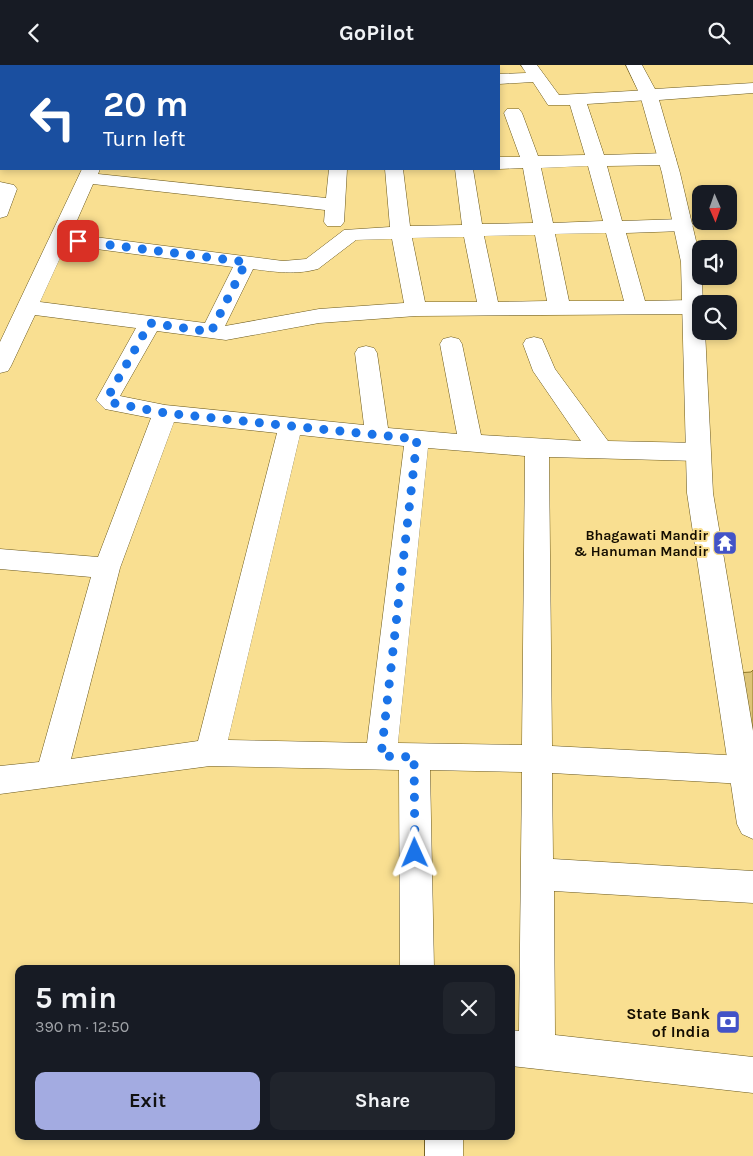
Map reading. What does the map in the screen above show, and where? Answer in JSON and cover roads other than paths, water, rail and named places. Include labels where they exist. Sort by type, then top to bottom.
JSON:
[{"type":"street","points":[[28,307],[211,332],[240,332],[319,316],[416,309],[692,307],[690,261],[683,225],[649,95],[634,65]]},
{"type":"street","points":[[500,79],[533,71],[554,101],[753,88]]},
{"type":"street","points":[[577,100],[596,160],[636,307]]},
{"type":"street","points":[[513,113],[531,162],[559,307]]},
{"type":"street","points":[[500,163],[667,159]]},
{"type":"street","points":[[331,251],[338,170]]},
{"type":"street","points":[[394,170],[401,233],[416,309]]},
{"type":"street","points":[[464,170],[473,231],[489,307]]},
{"type":"street","points":[[0,366],[89,173],[335,205]]},
{"type":"street","points":[[0,188],[7,189],[0,212]]},
{"type":"street","points":[[59,238],[299,267],[311,265],[351,234],[683,225]]},
{"type":"street","points":[[211,332],[246,262]]},
{"type":"street","points":[[150,323],[109,395],[108,400],[113,403],[165,413],[417,439],[536,448],[698,453]]},
{"type":"street","points":[[693,340],[700,493],[753,824]]},
{"type":"street","points":[[450,344],[471,443]]},
{"type":"street","points":[[534,344],[544,371],[601,450]]},
{"type":"street","points":[[366,353],[377,435]]},
{"type":"street","points":[[51,775],[107,567],[165,413]]},
{"type":"street","points":[[210,753],[290,427]]},
{"type":"street","points":[[381,756],[417,439]]},
{"type":"street","points":[[536,448],[535,759],[538,874],[524,1049],[753,1075]]},
{"type":"street","points":[[0,559],[107,567]]},
{"type":"street","points":[[0,780],[51,775],[210,753],[535,759],[744,771]]},
{"type":"street","points":[[414,757],[417,965]]},
{"type":"street","points":[[538,874],[753,887]]},
{"type":"street","points":[[444,1140],[444,1156]]},
{"type":"place","name":"Bhagawati Mandir & Hanuman Mandir","points":[[725,543]]},
{"type":"place","name":"State Bank of India","points":[[728,1022]]}]
